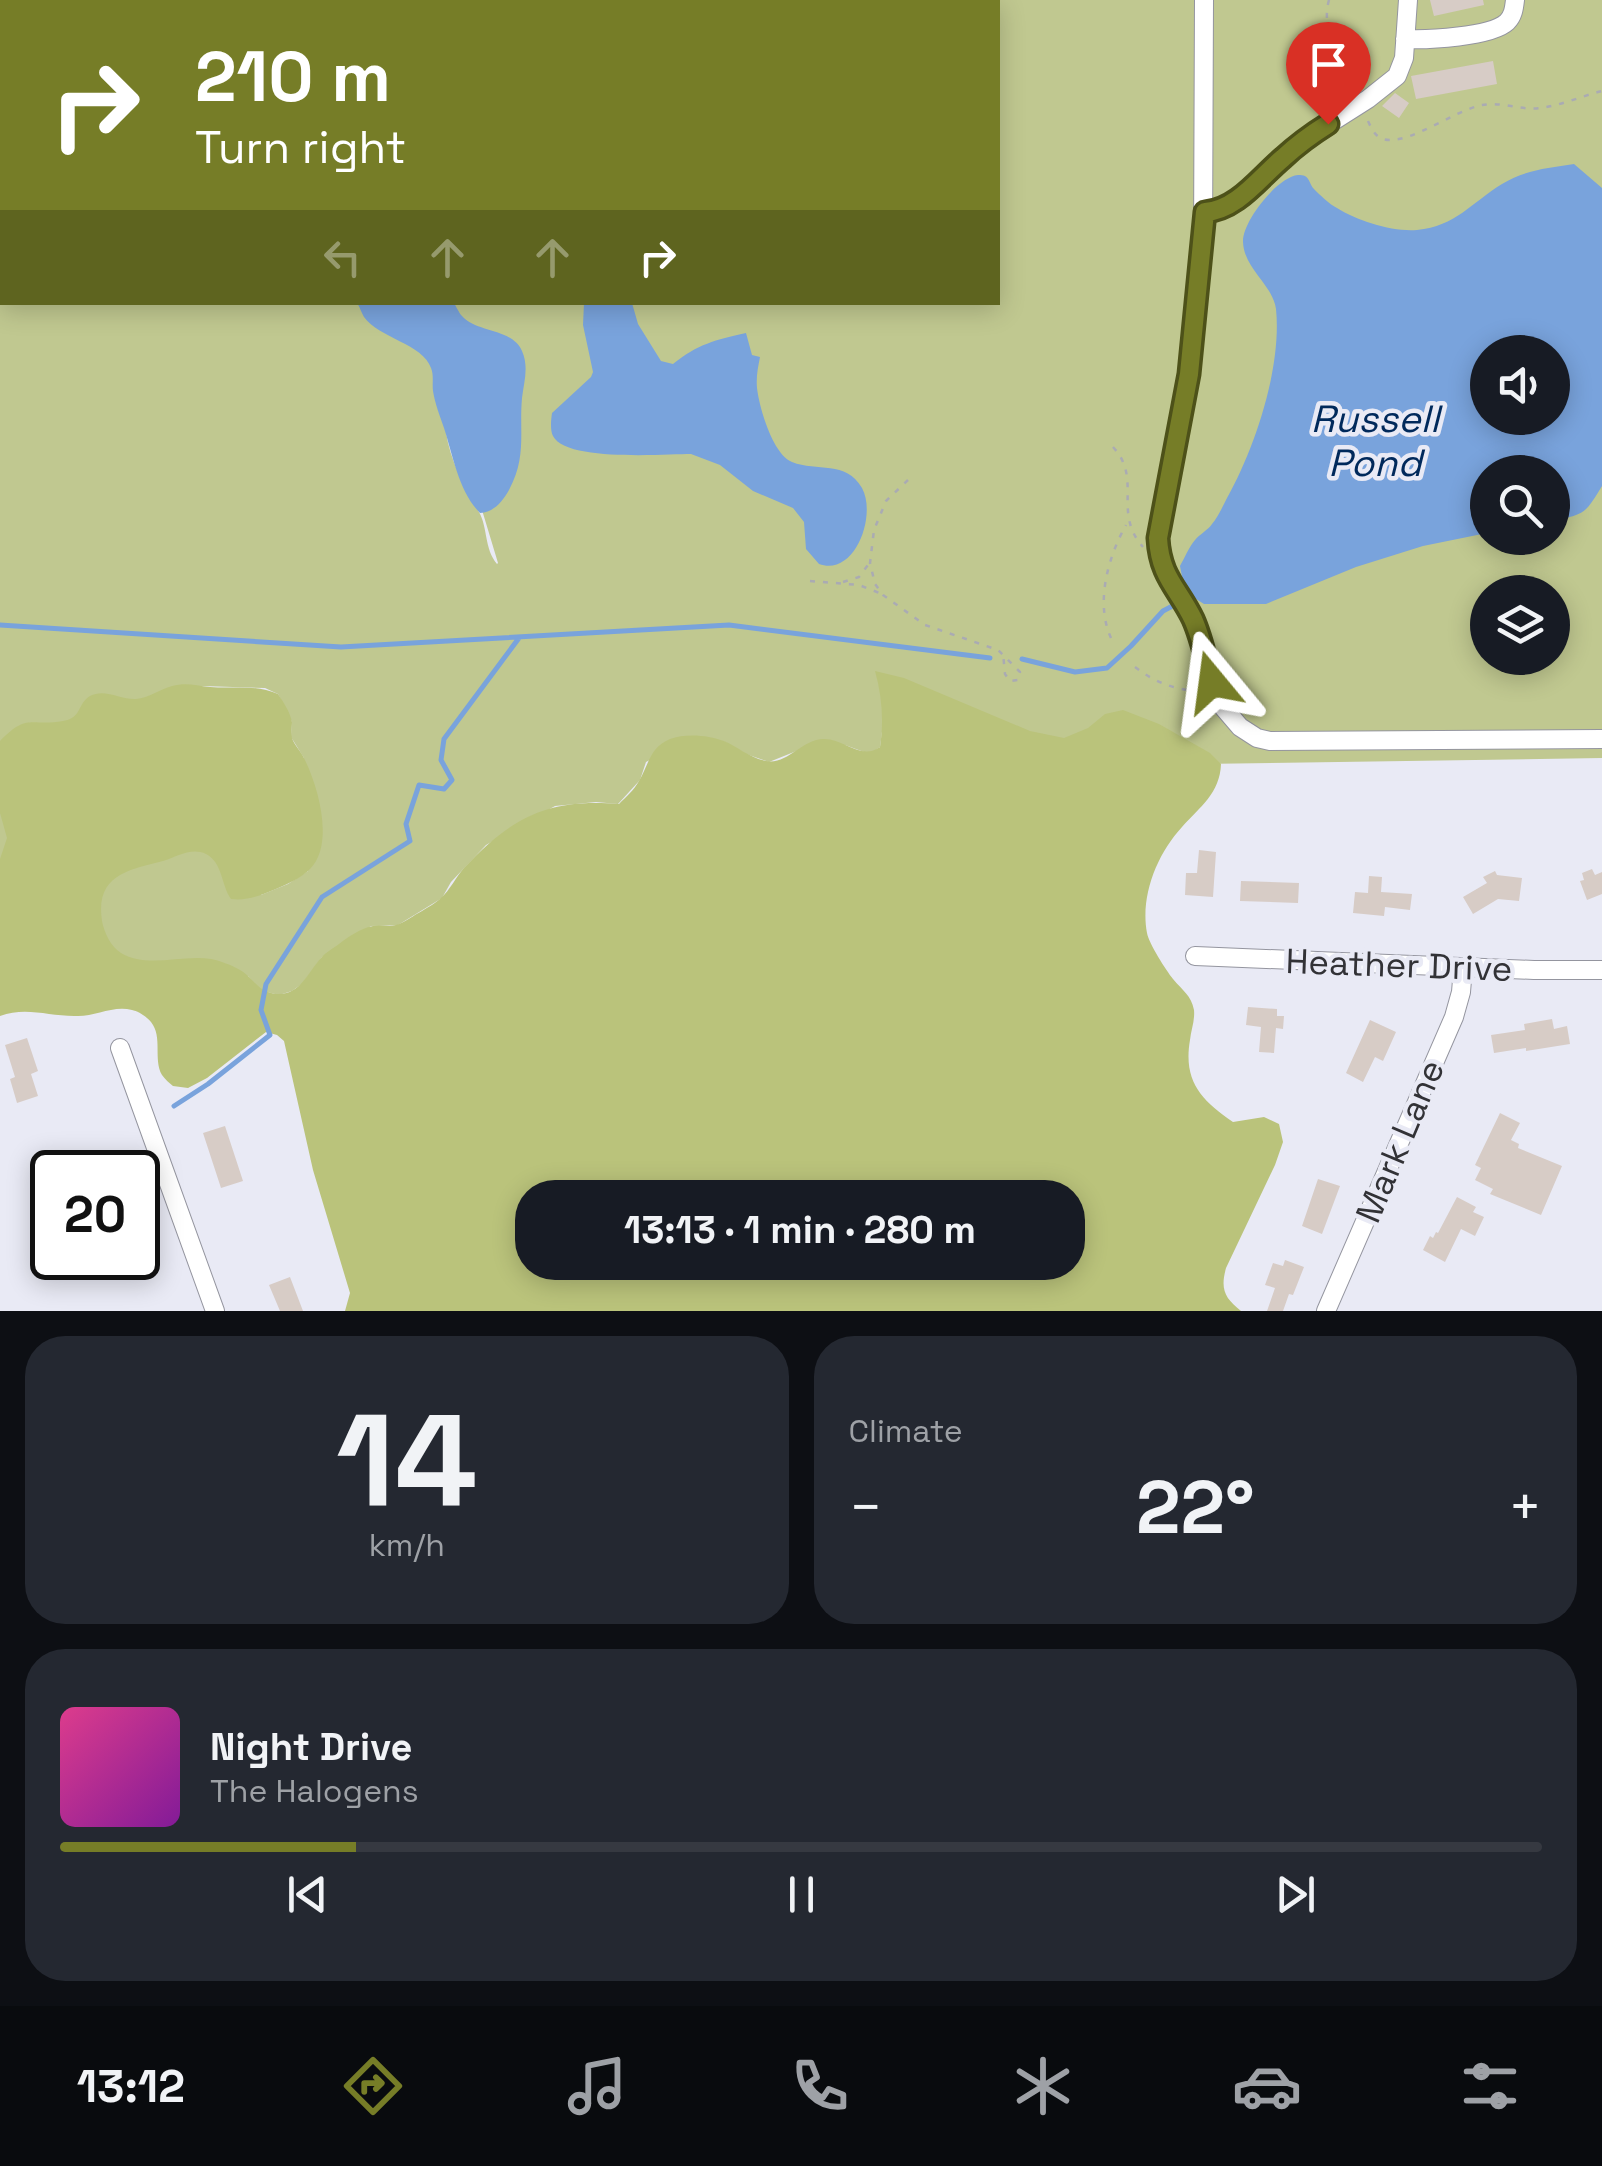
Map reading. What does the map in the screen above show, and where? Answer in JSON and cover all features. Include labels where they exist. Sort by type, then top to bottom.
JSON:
[{"type":"street","points":[[1204,0],[1205,212],[1189,374],[1158,530],[1160,560],[1189,612],[1215,691],[1226,712],[1240,727],[1270,742],[1602,739]]},
{"type":"street","points":[[1205,212],[1228,206],[1305,139],[1388,86],[1402,66],[1408,0]]},
{"type":"street","points":[[1406,39],[1435,40],[1495,28],[1508,20],[1515,0]]},
{"type":"street","name":"Heather Drive","points":[[1195,956],[1602,970]]},
{"type":"street","name":"Mark Lane","points":[[1326,1311],[1454,1017],[1463,968]]},
{"type":"street","points":[[120,1048],[215,1311]]},
{"type":"path","points":[[1328,0],[1328,32],[1350,92],[1373,132],[1382,139],[1407,136],[1481,105],[1541,108],[1602,92]]},
{"type":"path","points":[[1112,448],[1124,462],[1127,474],[1128,522],[1140,544],[1160,560]]},
{"type":"path","points":[[883,595],[872,576],[874,530],[882,508],[908,480]]},
{"type":"path","points":[[1112,638],[1105,616],[1107,575],[1116,544],[1128,522]]},
{"type":"path","points":[[840,583],[863,574],[870,559]]},
{"type":"path","points":[[810,581],[858,585],[883,595],[932,628],[993,647],[1003,653],[1020,672],[1018,680],[1010,680],[1005,674],[1003,653]]},
{"type":"path","points":[[1135,668],[1180,690],[1215,691]]},
{"type":"green space","points":[[1000,0],[1602,0],[1602,758],[1200,764],[1110,872],[879,685],[882,732],[880,747],[873,752],[845,745],[799,750],[769,762],[725,742],[694,736],[646,762],[640,780],[618,804],[555,806],[486,845],[451,882],[442,898],[398,925],[371,926],[322,957],[292,991],[279,995],[259,990],[248,976],[0,1012],[0,305],[1000,305]],"holes":[[[444,384],[498,563],[451,453]],[[202,686],[265,688],[278,694],[292,722],[291,737],[304,758],[308,871],[261,895]]]},
{"type":"green space","points":[[875,671],[904,678],[1030,731],[1064,738],[1088,728],[1105,714],[1123,710],[1159,724],[1210,753],[1221,764],[1213,791],[1173,838],[1158,863],[1148,890],[1145,919],[1154,950],[1193,1005],[1189,1067],[1197,1088],[1233,1122],[1264,1117],[1279,1124],[1283,1142],[1275,1165],[1224,1276],[1225,1293],[1241,1311],[345,1311],[350,1293],[313,1170],[284,1041],[277,1035],[266,1032],[188,1088],[173,1086],[162,1075],[155,1028],[134,1011],[118,1009],[78,1016],[20,1012],[0,1016],[0,859],[7,838],[0,813],[0,741],[17,726],[69,719],[90,696],[101,693],[136,699],[187,684],[261,689],[278,694],[291,718],[293,741],[304,758],[322,815],[322,845],[310,869],[265,893],[231,899],[212,858],[189,852],[117,877],[104,893],[101,906],[106,934],[121,953],[154,961],[215,960],[237,968],[264,991],[276,994],[297,987],[323,956],[355,933],[373,926],[399,924],[437,902],[482,850],[515,824],[551,808],[619,804],[637,784],[663,742],[690,735],[711,737],[766,761],[781,759],[822,739],[873,751],[880,747],[881,699]]},
{"type":"water","name":"Russell Pond","points":[[1574,164],[1602,188],[1602,486],[1587,508],[1570,516],[1570,455],[1470,455],[1470,536],[1356,567],[1266,604],[1204,604],[1185,592],[1180,566],[1193,543],[1216,518],[1237,478],[1271,381],[1276,309],[1270,292],[1248,260],[1243,242],[1248,223],[1262,202],[1280,184],[1303,175],[1325,199],[1345,213],[1386,227],[1417,230],[1453,219],[1511,179]]},
{"type":"water","points":[[358,305],[455,305],[468,321],[511,338],[522,351],[526,369],[520,455],[509,490],[493,508],[480,513],[462,484],[426,360],[364,317]]},
{"type":"water","points":[[584,305],[633,305],[638,324],[661,361],[673,364],[707,344],[746,333],[752,355],[760,357],[758,396],[779,450],[792,462],[848,474],[862,488],[867,513],[860,541],[852,553],[832,566],[819,564],[806,549],[804,522],[793,508],[753,491],[720,465],[691,454],[596,453],[562,444],[552,434],[552,413],[593,372],[583,325]]},
{"type":"building","points":[[1430,0],[1483,0],[1484,5],[1434,16]]},
{"type":"building","points":[[1493,61],[1497,84],[1416,99],[1411,76]]},
{"type":"building","points":[[1395,93],[1409,103],[1399,118],[1382,106]]},
{"type":"building","points":[[1199,850],[1216,852],[1213,897],[1185,895],[1186,873],[1197,873]]},
{"type":"building","points":[[1592,869],[1595,875],[1602,872],[1602,894],[1587,900],[1580,881],[1584,880],[1582,873]]},
{"type":"building","points":[[1495,871],[1497,875],[1522,878],[1519,901],[1498,899],[1473,914],[1463,897],[1487,883],[1483,877]]},
{"type":"building","points":[[1369,876],[1382,877],[1381,892],[1412,894],[1410,910],[1385,907],[1384,916],[1353,913],[1355,892],[1368,893]]},
{"type":"building","points":[[1241,881],[1299,883],[1298,903],[1240,901]]},
{"type":"building","points":[[1248,1007],[1277,1009],[1277,1016],[1284,1016],[1283,1029],[1276,1028],[1274,1053],[1259,1052],[1261,1027],[1246,1025]]},
{"type":"building","points":[[1552,1019],[1554,1029],[1567,1026],[1570,1044],[1494,1053],[1491,1035],[1525,1030],[1524,1024]]},
{"type":"building","points":[[1370,1020],[1396,1032],[1383,1061],[1375,1057],[1363,1082],[1346,1073]]},
{"type":"building","points":[[27,1038],[38,1071],[31,1074],[38,1096],[17,1103],[10,1079],[15,1077],[5,1045]]},
{"type":"building","points":[[1500,1113],[1520,1123],[1511,1140],[1519,1144],[1518,1148],[1562,1166],[1541,1215],[1490,1194],[1493,1189],[1475,1180],[1481,1168],[1475,1165]]},
{"type":"building","points":[[225,1126],[243,1181],[221,1188],[203,1133]]},
{"type":"building","points":[[1318,1179],[1340,1186],[1322,1234],[1302,1226]]},
{"type":"building","points":[[1457,1197],[1476,1207],[1473,1212],[1484,1217],[1475,1236],[1461,1229],[1445,1262],[1423,1250],[1430,1236],[1438,1233]]},
{"type":"building","points":[[1285,1260],[1304,1267],[1283,1311],[1267,1311],[1275,1288],[1265,1285],[1273,1263],[1283,1266]]},
{"type":"building","points":[[290,1277],[303,1311],[280,1311],[269,1285]]},
{"type":"waterway","points":[[1022,659],[1075,672],[1107,668],[1163,611],[1180,602]]},
{"type":"waterway","points":[[0,625],[341,647],[729,625],[990,658]]},
{"type":"waterway","points":[[174,1106],[270,1035],[261,1010],[266,984],[322,897],[410,841],[406,824],[419,785],[444,789],[452,780],[441,760],[444,739],[519,638]]},
{"type":"route","points":[[1212,682],[1193,620],[1160,560],[1158,538],[1189,374],[1205,212],[1234,202],[1305,139],[1328,124]]}]
